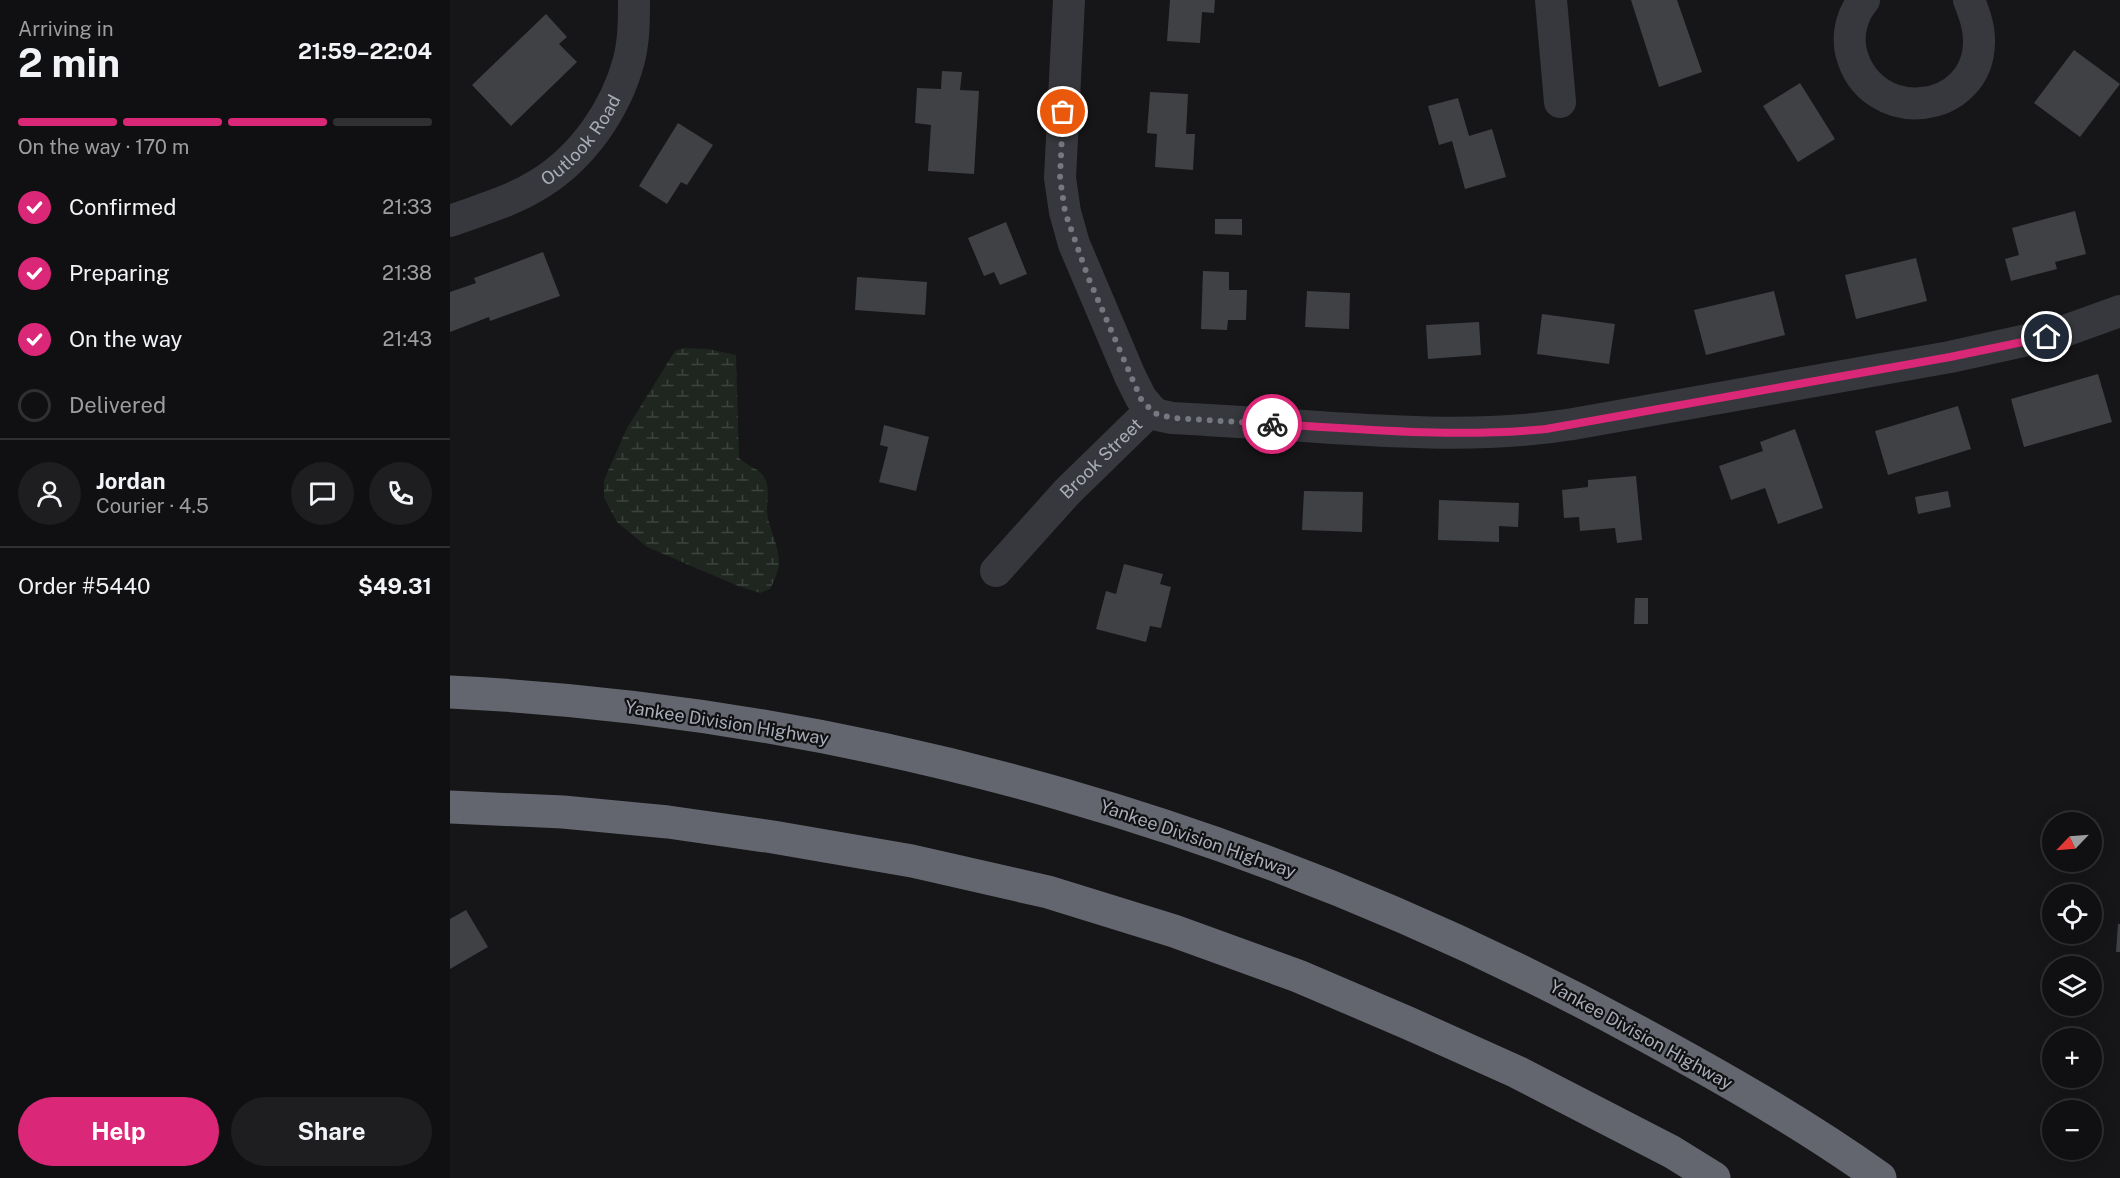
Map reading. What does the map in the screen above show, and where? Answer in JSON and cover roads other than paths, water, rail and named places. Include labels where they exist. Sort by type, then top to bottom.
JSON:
[{"type":"highway","name":"Yankee Division Highway","points":[[450,692],[603,704],[793,730],[922,758],[1054,791],[1190,833],[1332,886],[1440,932],[1558,988],[1716,1074],[1880,1178]]},
{"type":"highway","points":[[450,807],[563,812],[691,826],[912,861],[1048,892],[1174,932],[1298,976],[1408,1023],[1517,1072],[1672,1152],[1714,1178]]},
{"type":"street","name":"Outlook Road","points":[[450,221],[519,195],[540,184],[566,163],[594,133],[620,86],[629,59],[634,30],[634,0]]},
{"type":"street","points":[[1069,0],[1060,178],[1065,212],[1079,255],[1130,376],[1141,399],[1151,410]]},
{"type":"street","points":[[1551,0],[1560,102]]},
{"type":"street","points":[[1864,0],[1855,13],[1850,37],[1850,49],[1858,72],[1865,82],[1884,97],[1895,102],[1918,104],[1942,98],[1952,92],[1961,85],[1974,64],[1979,41],[1976,17],[1969,0]]},
{"type":"street","name":"Brook Street","points":[[996,571],[1067,492],[1151,410],[1158,415],[1172,418],[1379,430],[1518,432],[1950,357],[2059,333],[2120,311]]}]
